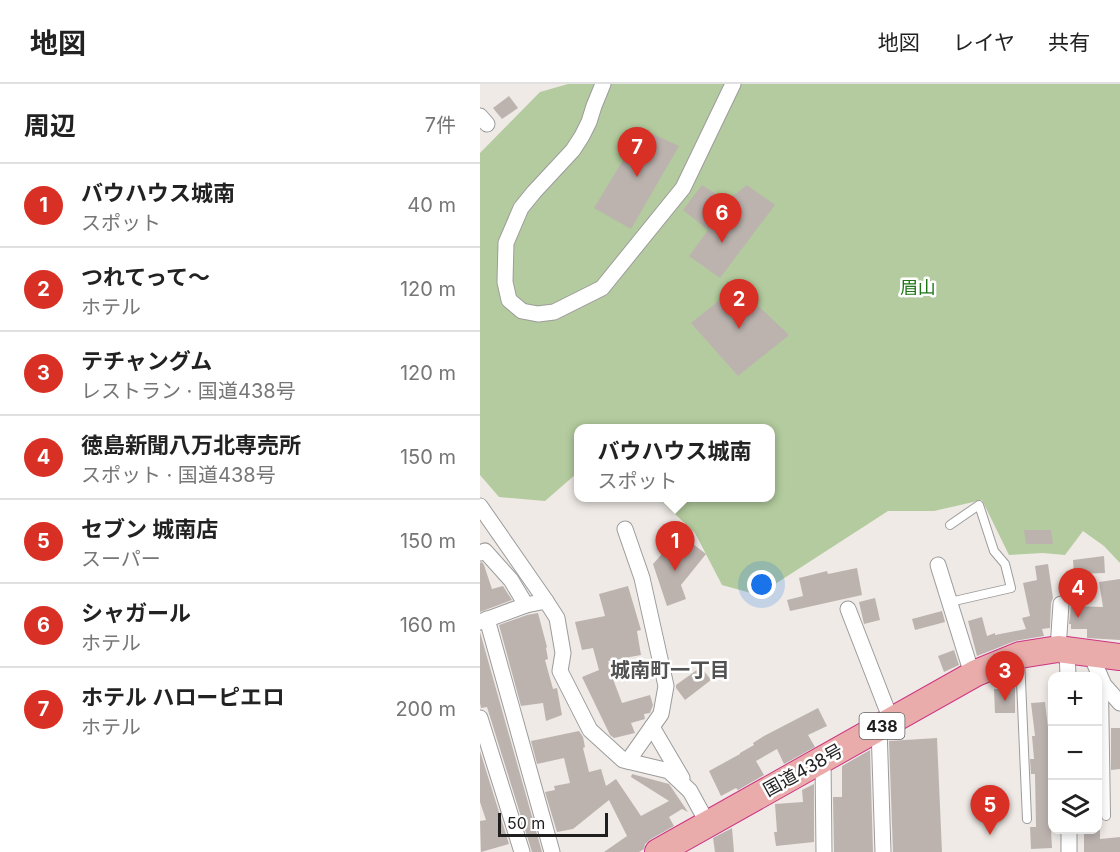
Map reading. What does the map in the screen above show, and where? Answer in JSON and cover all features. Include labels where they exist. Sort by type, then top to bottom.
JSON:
[{"type":"highway","name":"国道438号","points":[[658,852],[972,674],[1020,655],[1072,651],[1120,657]]},
{"type":"street","points":[[603,84],[582,136],[573,150],[521,208],[506,243],[505,282],[509,300],[522,311],[538,314],[554,312],[602,288],[683,188],[733,84]]},
{"type":"street","points":[[480,506],[557,618],[563,653],[560,671],[590,730],[623,760],[669,771],[690,790]]},
{"type":"street","points":[[625,529],[642,578],[666,686],[661,714],[628,761]]},
{"type":"street","points":[[480,553],[485,551],[511,580],[526,605]]},
{"type":"street","points":[[938,565],[972,674]]},
{"type":"street","points":[[546,601],[526,605],[483,621],[552,852]]},
{"type":"street","points":[[1061,604],[1072,651],[1069,672]]},
{"type":"street","points":[[848,609],[885,724],[883,852]]},
{"type":"street","points":[[1072,651],[1120,703]]},
{"type":"street","points":[[480,718],[522,852]]},
{"type":"street","points":[[652,727],[708,824]]},
{"type":"street","points":[[823,759],[824,852]]},
{"type":"street","points":[[1069,834],[1069,852]]},
{"type":"lane","points":[[950,525],[979,505],[994,550],[1005,564],[1011,588],[950,602]]},
{"type":"lane","points":[[1020,655],[1027,819]]},
{"type":"lane","points":[[1104,685],[1106,816]]},
{"type":"green space","name":"眉山","points":[[568,84],[1120,84],[1120,563],[1104,546],[1083,531],[1065,555],[1043,553],[1009,555],[982,500],[934,511],[888,511],[758,595],[722,585],[695,533],[662,502],[775,502],[775,424],[574,424],[574,476],[545,501],[499,497],[480,475],[480,153],[540,92]]},
{"type":"building","points":[[509,96],[518,108],[502,119],[493,108]]},
{"type":"building","points":[[642,129],[679,146],[631,229],[594,208]]},
{"type":"building","points":[[702,185],[727,201],[747,185],[775,205],[720,278],[689,256],[708,230],[683,210]]},
{"type":"building","points":[[737,286],[789,335],[738,376],[691,323]]},
{"type":"building","points":[[1024,530],[1051,530],[1053,544],[1026,544]]},
{"type":"building","points":[[680,534],[706,554],[681,585],[686,599],[667,606],[653,564]]},
{"type":"building","points":[[1104,556],[1105,573],[1074,574],[1073,560]]},
{"type":"building","points":[[482,562],[492,589],[503,586],[512,600],[480,612],[480,563]]},
{"type":"building","points":[[1048,564],[1053,598],[1050,628],[1042,629],[1044,636],[1015,641],[977,656],[968,621],[982,617],[987,636],[1026,629],[1022,618],[1030,616],[1023,583],[1037,580],[1035,566]]},
{"type":"building","points":[[857,568],[862,595],[790,611],[787,600],[803,596],[799,578],[827,571],[828,574]]},
{"type":"building","points":[[1120,579],[1120,640],[1087,638],[1087,629],[1071,629],[1071,624],[1069,624],[1071,606],[1103,607],[1099,582]]},
{"type":"building","points":[[628,586],[641,630],[637,631],[641,655],[608,661],[622,703],[650,695],[653,705],[650,713],[644,714],[645,719],[631,723],[635,733],[614,738],[610,735],[582,677],[599,670],[593,648],[582,650],[575,622],[605,616],[599,594]]},
{"type":"building","points":[[875,598],[880,620],[864,624],[859,602]]},
{"type":"building","points":[[942,611],[945,622],[915,630],[912,619]]},
{"type":"building","points":[[538,613],[547,647],[548,659],[545,660],[553,689],[557,688],[562,715],[546,721],[543,703],[521,706],[499,625]]},
{"type":"building","points":[[480,632],[542,852],[532,852],[487,707],[481,708]]},
{"type":"building","points":[[954,650],[959,665],[944,672],[938,656]]},
{"type":"building","points":[[701,667],[711,680],[685,700],[676,685]]},
{"type":"building","points":[[1015,681],[1015,713],[995,713],[994,689],[1003,689],[1003,682]]},
{"type":"building","points":[[1045,702],[1048,728],[1048,834],[1051,834],[1052,848],[1031,849],[1030,827],[1036,827],[1035,774],[1031,774],[1030,759],[1034,759],[1032,736],[1035,736],[1031,703]]},
{"type":"building","points":[[818,708],[827,726],[808,735],[815,747],[784,764],[777,749],[756,761],[764,775],[738,790],[736,788],[721,796],[709,771],[740,754],[764,736]]},
{"type":"building","points":[[1111,728],[1120,728],[1120,769],[1111,770]]},
{"type":"building","points":[[579,731],[583,737],[585,747],[583,748],[589,772],[601,769],[606,786],[616,779],[641,816],[669,801],[631,777],[632,774],[669,784],[688,812],[682,809],[669,817],[674,826],[651,839],[639,852],[604,852],[627,836],[609,800],[573,829],[557,832],[545,792],[555,790],[554,786],[570,783],[564,758],[537,764],[531,741]]},
{"type":"building","points":[[937,738],[942,852],[893,852],[889,741]]},
{"type":"building","points":[[870,750],[873,852],[834,852],[833,797],[842,797],[842,766]]},
{"type":"building","points":[[480,751],[509,844],[481,852],[480,821],[486,820],[480,802]]},
{"type":"building","points":[[814,784],[814,842],[776,846],[775,804],[803,802],[802,790]]},
{"type":"building","points":[[732,828],[734,852],[715,852],[713,838]]},
{"type":"building","points":[[1084,834],[1100,834],[1100,839],[1120,837],[1120,852],[1084,852]]},
{"type":"place","name":"ホテル ハローピエロ","points":[[637,177]]},
{"type":"place","name":"シャガール","points":[[722,243]]},
{"type":"place","name":"つれてって～","points":[[739,329]]},
{"type":"place","name":"バウハウス城南","points":[[675,571]]},
{"type":"place","name":"徳島新聞八万北専売所","points":[[1078,618]]},
{"type":"place","name":"テチャングム","points":[[1005,701]]},
{"type":"place","name":"セブン 城南店","points":[[990,835]]},
{"type":"district","name":"城南町一丁目","points":[[670,670]]}]
